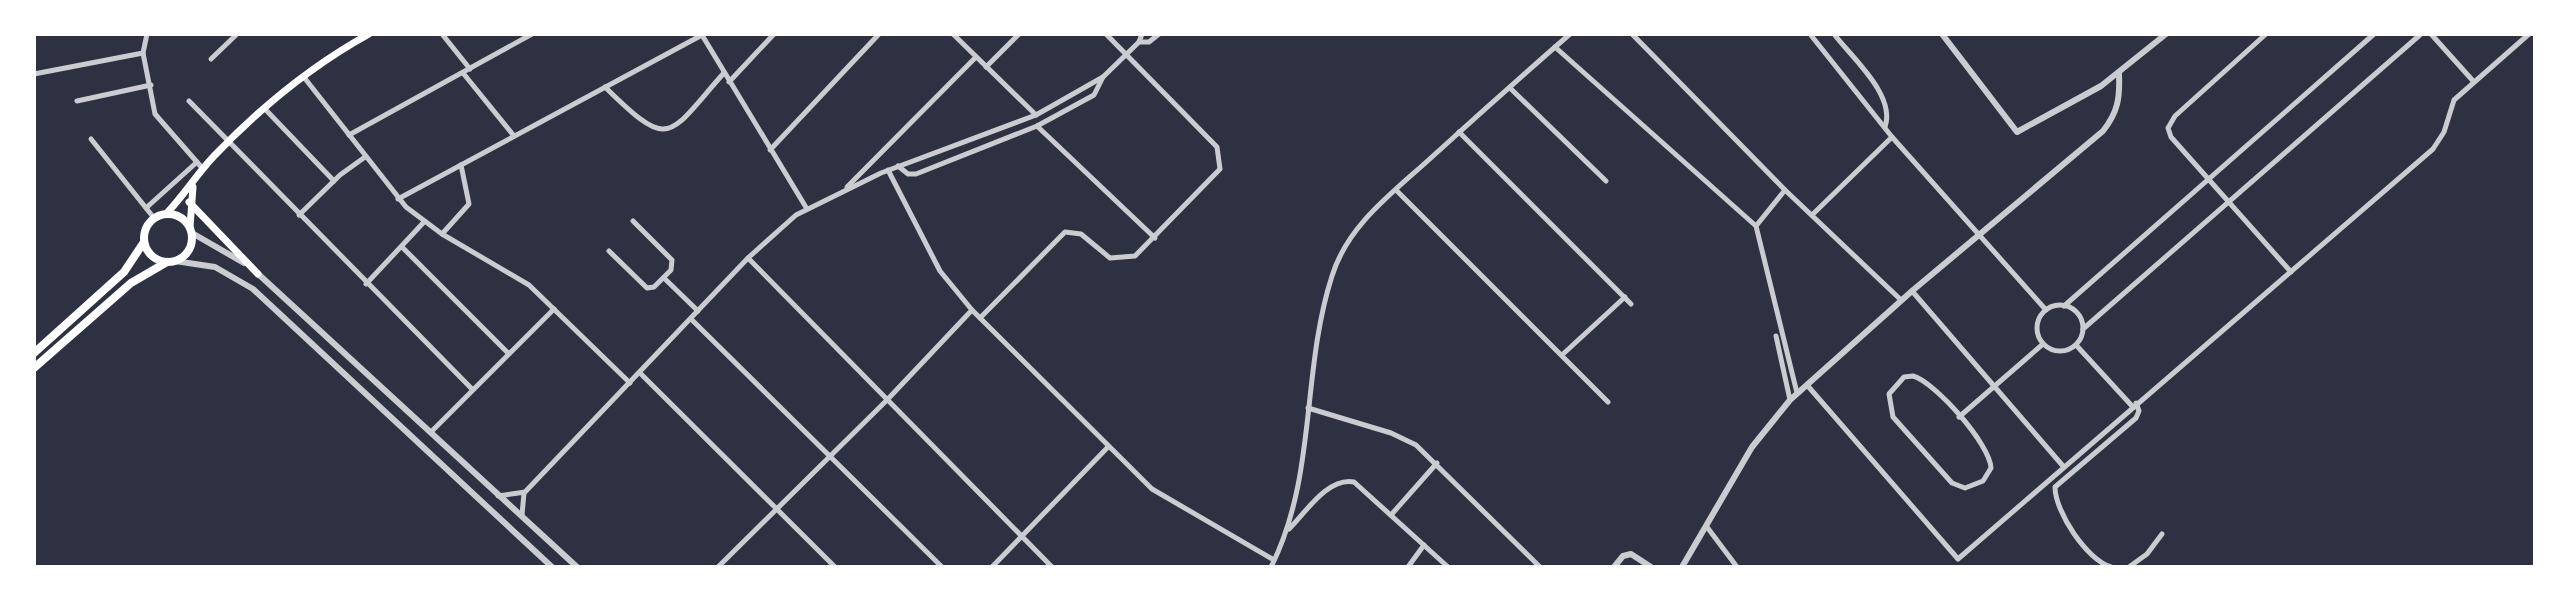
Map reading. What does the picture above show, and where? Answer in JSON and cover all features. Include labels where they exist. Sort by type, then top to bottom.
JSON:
[{"type":"highway","points":[[34,368],[121,290],[171,262],[189,251],[191,230],[180,217],[167,213],[154,218],[144,231],[144,242],[152,256],[171,262]]},
{"type":"highway","points":[[34,353],[124,272],[144,242]]},
{"type":"main road","points":[[191,230],[189,202],[200,166],[303,76],[365,35]]},
{"type":"main road","points":[[167,213],[196,178]]},
{"type":"main road","points":[[189,202],[258,274]]},
{"type":"street","points":[[146,208],[200,166],[155,114],[143,53],[147,34]]},
{"type":"street","points":[[211,59],[237,34]]},
{"type":"street","points":[[442,34],[470,69]]},
{"type":"street","points":[[349,135],[532,34]]},
{"type":"street","points":[[398,199],[702,34],[807,209]]},
{"type":"street","points":[[729,82],[774,34]]},
{"type":"street","points":[[770,150],[879,34]]},
{"type":"street","points":[[953,34],[1036,115]]},
{"type":"street","points":[[986,67],[1019,34]]},
{"type":"street","points":[[980,318],[1065,232],[1081,234],[1103,253],[1118,260],[1135,256],[1217,176],[1220,153],[1106,34]]},
{"type":"street","points":[[522,515],[525,492],[748,258],[807,209],[888,170],[1036,115],[1103,77],[1139,42],[1142,34]]},
{"type":"street","points":[[1139,42],[1149,42],[1159,34]]},
{"type":"street","points":[[1271,567],[1288,531],[1302,472],[1317,335],[1335,265],[1361,223],[1570,34]]},
{"type":"street","points":[[1632,34],[1785,190],[1901,300]]},
{"type":"street","points":[[1810,34],[1892,137],[2046,310]]},
{"type":"street","points":[[1834,34],[1884,98],[1888,116],[1885,127]]},
{"type":"street","points":[[1942,34],[2017,132],[2072,104],[2119,74],[2166,34]]},
{"type":"street","points":[[2266,34],[2169,122],[2171,137],[2291,272]]},
{"type":"street","points":[[2046,310],[2064,306],[2374,34]]},
{"type":"street","points":[[2046,310],[2037,330],[2043,344],[2057,351],[2076,345],[2083,329],[2421,34]]},
{"type":"street","points":[[2431,34],[2474,82]]},
{"type":"street","points":[[2516,34],[2521,41]]},
{"type":"street","points":[[1806,384],[1958,559],[2433,149],[2444,132],[2454,100],[2529,34]]},
{"type":"street","points":[[1555,47],[1756,226],[1797,393]]},
{"type":"street","points":[[34,74],[143,53]]},
{"type":"street","points":[[843,190],[976,57]]},
{"type":"street","points":[[463,73],[514,136]]},
{"type":"street","points":[[605,87],[642,123],[665,130],[679,124],[724,73]]},
{"type":"street","points":[[1682,567],[1752,447],[1790,400],[1901,300],[2103,131],[2115,115],[2120,98],[2119,74]]},
{"type":"street","points":[[303,76],[398,199],[442,234],[516,275],[630,383]]},
{"type":"street","points":[[898,166],[908,174],[916,174],[1037,126],[1094,95],[1103,77]]},
{"type":"street","points":[[77,101],[151,85]]},
{"type":"street","points":[[1510,88],[1606,181]]},
{"type":"street","points":[[189,101],[472,389]]},
{"type":"street","points":[[264,108],[334,181]]},
{"type":"street","points":[[1037,126],[1155,238]]},
{"type":"street","points":[[1459,132],[1631,304]]},
{"type":"street","points":[[1812,215],[1892,137]]},
{"type":"street","points":[[91,139],[154,218]]},
{"type":"street","points":[[299,215],[334,181],[365,157]]},
{"type":"street","points":[[442,234],[469,204],[461,165]]},
{"type":"street","points":[[888,170],[940,271],[972,310],[1108,447],[1166,499],[1274,560]]},
{"type":"street","points":[[1396,190],[1608,402]]},
{"type":"street","points":[[1756,226],[1785,190]]},
{"type":"street","points":[[609,251],[647,288],[654,287],[673,268],[672,260],[633,221]]},
{"type":"street","points":[[366,284],[424,222]]},
{"type":"street","points":[[191,230],[258,274],[577,567]]},
{"type":"street","points":[[402,247],[508,353]]},
{"type":"street","points":[[748,258],[1052,567]]},
{"type":"street","points":[[171,262],[215,267],[253,289],[552,567]]},
{"type":"street","points":[[664,278],[698,311]]},
{"type":"street","points":[[1912,291],[2063,466]]},
{"type":"street","points":[[1562,355],[1625,297]]},
{"type":"street","points":[[2064,306],[2079,315],[2083,329]]},
{"type":"street","points":[[431,432],[554,309]]},
{"type":"street","points":[[721,566],[972,310]]},
{"type":"street","points":[[691,319],[816,446],[831,456],[942,567]]},
{"type":"street","points":[[1776,336],[1790,400]]},
{"type":"street","points":[[1959,417],[2043,344]]},
{"type":"street","points":[[2076,345],[2139,411],[2136,418],[2055,487],[2080,543],[2094,559],[2111,567]]},
{"type":"street","points":[[640,373],[835,567]]},
{"type":"street","points":[[1904,377],[1924,379],[1959,417],[1985,447],[1991,460],[1989,475],[1965,488],[1952,483],[1893,417],[1889,394],[1904,377]]},
{"type":"street","points":[[1308,408],[1391,433],[1416,445],[1536,565]]},
{"type":"street","points":[[992,567],[1108,447]]},
{"type":"street","points":[[1391,515],[1437,463]]},
{"type":"street","points":[[1288,531],[1331,486],[1342,481],[1359,485],[1448,567]]},
{"type":"street","points":[[498,496],[525,492]]},
{"type":"street","points":[[1707,527],[1737,567]]},
{"type":"street","points":[[2129,567],[2147,554],[2162,534]]},
{"type":"street","points":[[1408,567],[1424,545]]},
{"type":"street","points":[[1614,567],[1623,556],[1631,554],[1651,567]]}]
